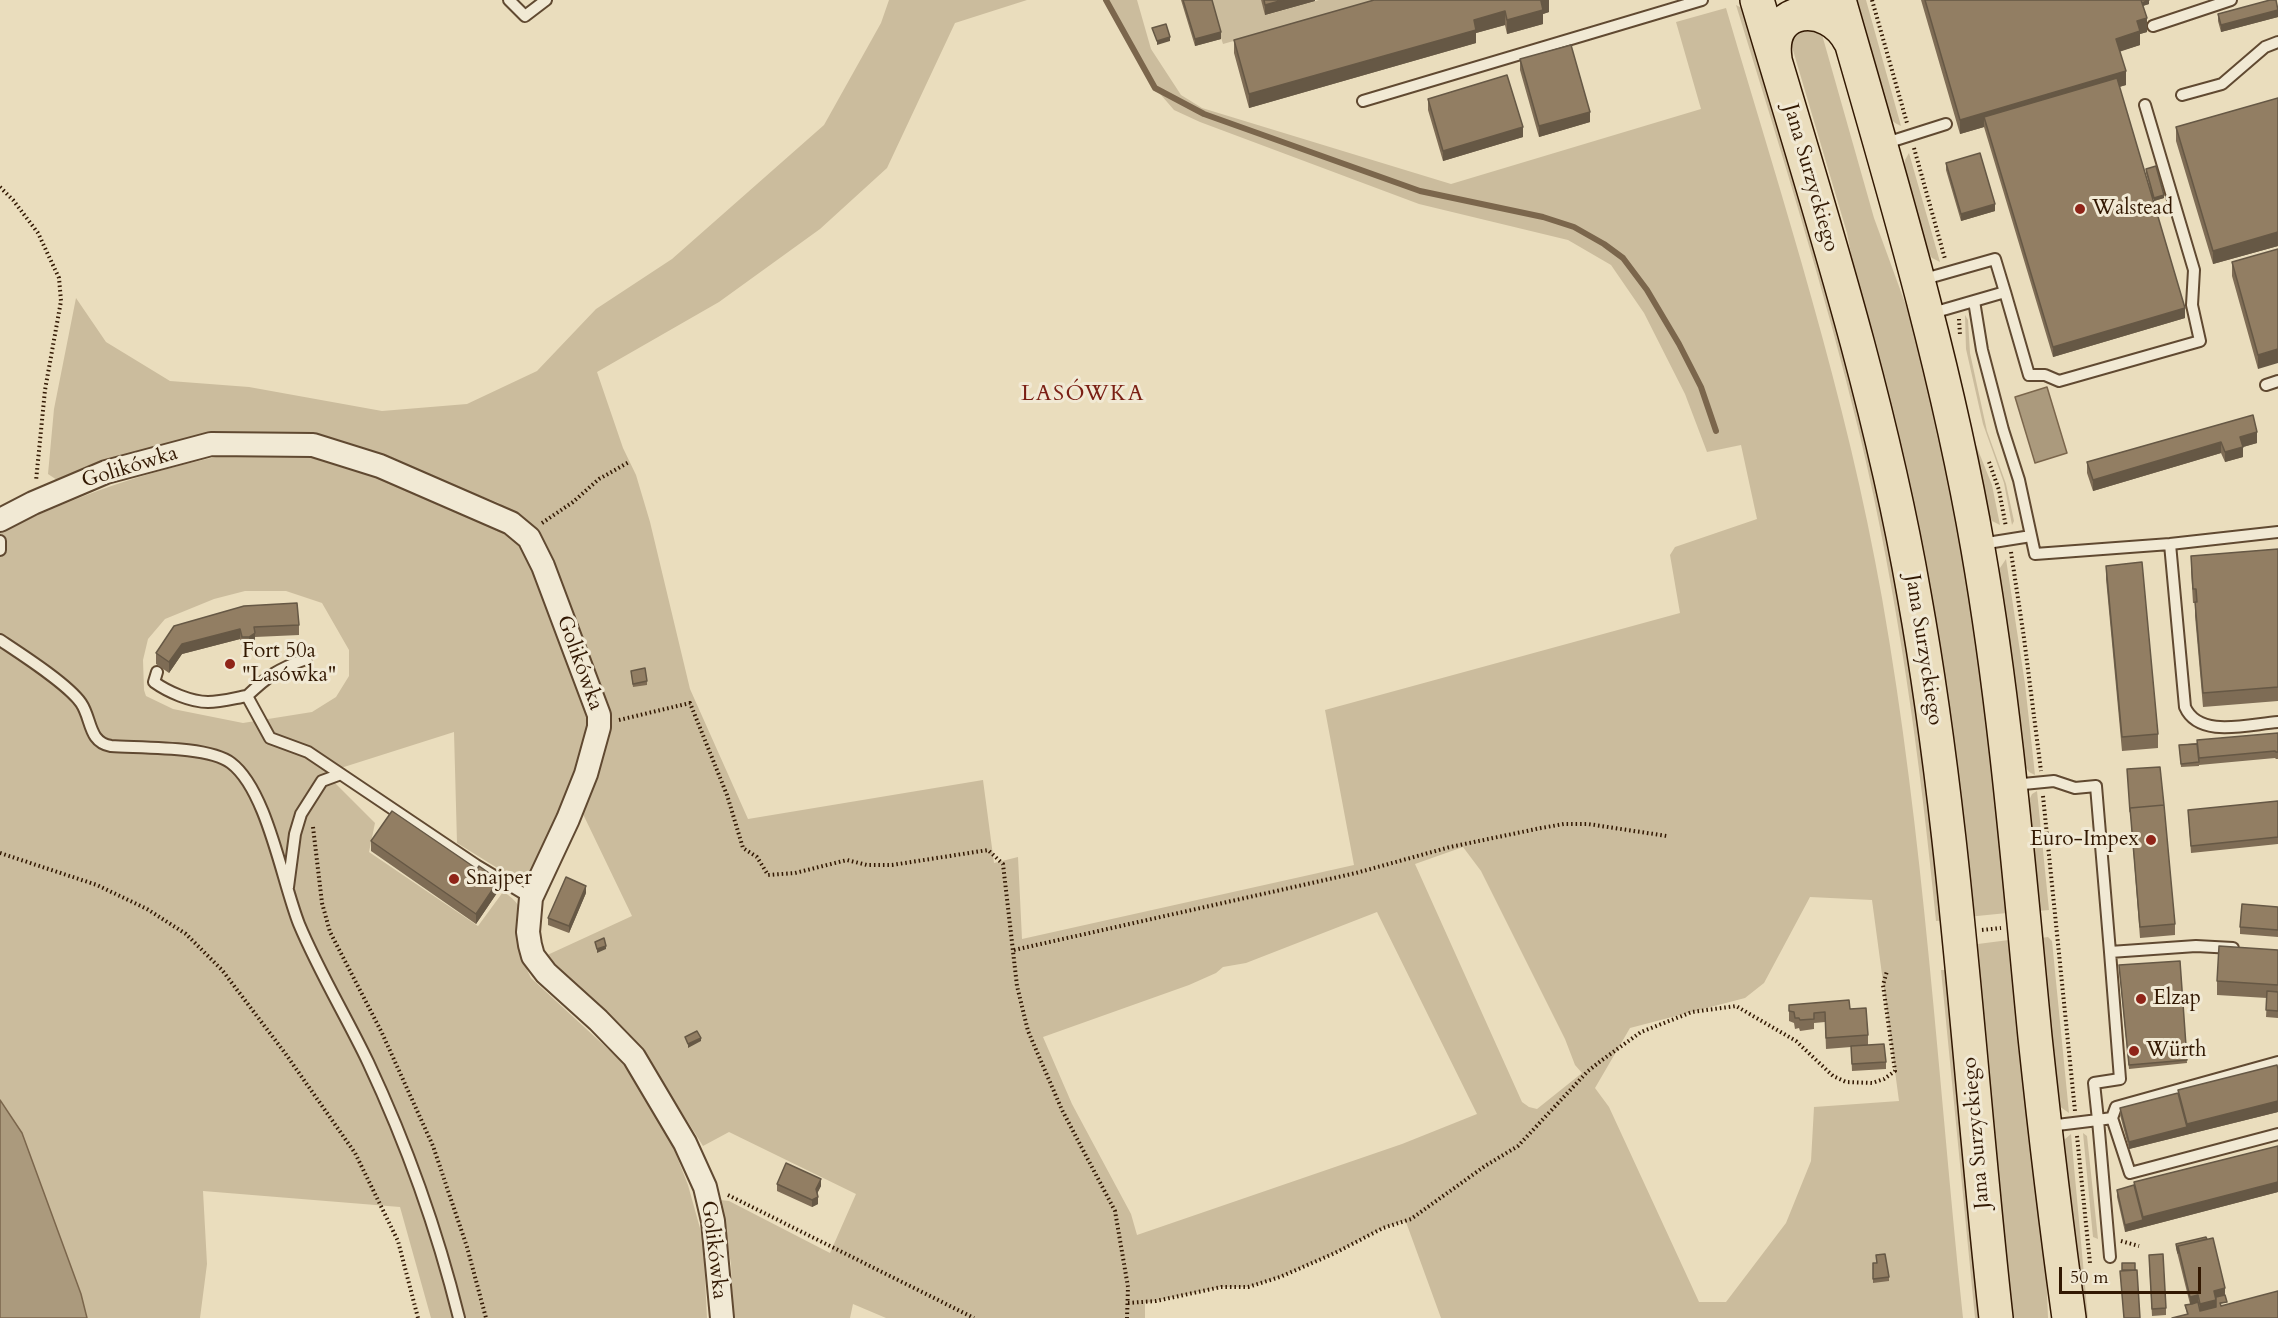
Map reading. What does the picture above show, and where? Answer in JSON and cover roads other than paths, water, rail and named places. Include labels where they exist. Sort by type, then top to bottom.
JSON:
[{"type":"main road","name":"Jana Surzyckiego","points":[[1757,0],[1861,352],[1891,478],[1914,592],[1934,709],[1946,806],[1996,1318]]},
{"type":"main road","points":[[1839,0],[1927,315],[1977,545],[1998,675],[2045,1126],[2069,1318]]},
{"type":"main road","points":[[1775,60],[1773,42],[1776,31],[1790,15],[1804,10],[1820,10],[1834,17],[1844,28],[1853,48]]},
{"type":"street","name":"Golikówka","points":[[0,520],[33,503],[106,472],[211,444],[312,445],[380,466],[443,492],[511,523],[529,538],[543,566],[599,716],[599,727],[586,774],[531,898],[528,932],[533,956],[546,973],[598,1020],[634,1057],[685,1143],[705,1187],[713,1221],[722,1318]]},
{"type":"lane","points":[[509,0],[525,16],[546,0]]},
{"type":"lane","points":[[1363,101],[1702,0]]},
{"type":"lane","points":[[2153,26],[2231,0]]},
{"type":"lane","points":[[2182,95],[2222,84],[2265,47],[2278,42]]},
{"type":"lane","points":[[1918,281],[1995,260],[2029,375],[2045,375],[2059,381],[2200,341],[2192,305],[2194,270],[2145,105]]},
{"type":"lane","points":[[1880,145],[1946,124]]},
{"type":"lane","points":[[1927,315],[2005,292]]},
{"type":"lane","points":[[1974,301],[1982,350],[2019,480],[2035,554],[2170,544],[2278,532]]},
{"type":"lane","points":[[2266,385],[2278,381]]},
{"type":"lane","points":[[1977,545],[2031,536]]},
{"type":"lane","points":[[0,541],[0,550]]},
{"type":"lane","points":[[2170,544],[2185,707],[2189,715],[2195,722],[2217,728],[2278,722]]},
{"type":"lane","points":[[0,640],[75,696],[85,710],[95,737],[101,743],[111,746],[216,754],[233,764],[245,779],[265,816],[287,892],[311,951],[367,1060],[406,1149],[436,1232],[459,1318]]},
{"type":"lane","points":[[157,672],[154,682],[165,690],[210,702],[247,696],[281,668],[306,659]]},
{"type":"lane","points":[[247,696],[270,738],[308,752],[476,865],[531,898]]},
{"type":"lane","points":[[287,892],[295,834],[301,814],[322,781],[341,774]]},
{"type":"lane","points":[[2010,785],[2054,781],[2075,788],[2096,786],[2120,1079],[2094,1083],[2110,1257]]},
{"type":"lane","points":[[2110,952],[2196,946],[2243,949]]},
{"type":"lane","points":[[2278,1062],[2115,1107],[2112,1118],[2130,1173],[2278,1134]]},
{"type":"lane","points":[[2045,1126],[2112,1118]]},
{"type":"waterway","points":[[1106,0],[1155,88],[1204,114],[1420,191],[1543,217],[1574,227],[1604,244],[1623,258],[1647,290],[1701,387],[1716,431]]},
{"type":"place","name":"Walstead","points":[[2080,209]]},
{"type":"place","name":"Fort 50a \"Lasówka\"","points":[[230,664]]},
{"type":"place","name":"Euro-Impex","points":[[2151,840]]},
{"type":"place","name":"Snajper","points":[[454,879]]},
{"type":"place","name":"Elzap","points":[[2141,999]]},
{"type":"place","name":"Würth","points":[[2134,1051]]},
{"type":"district","name":"LASÓWKA","points":[[1083,395]]}]
